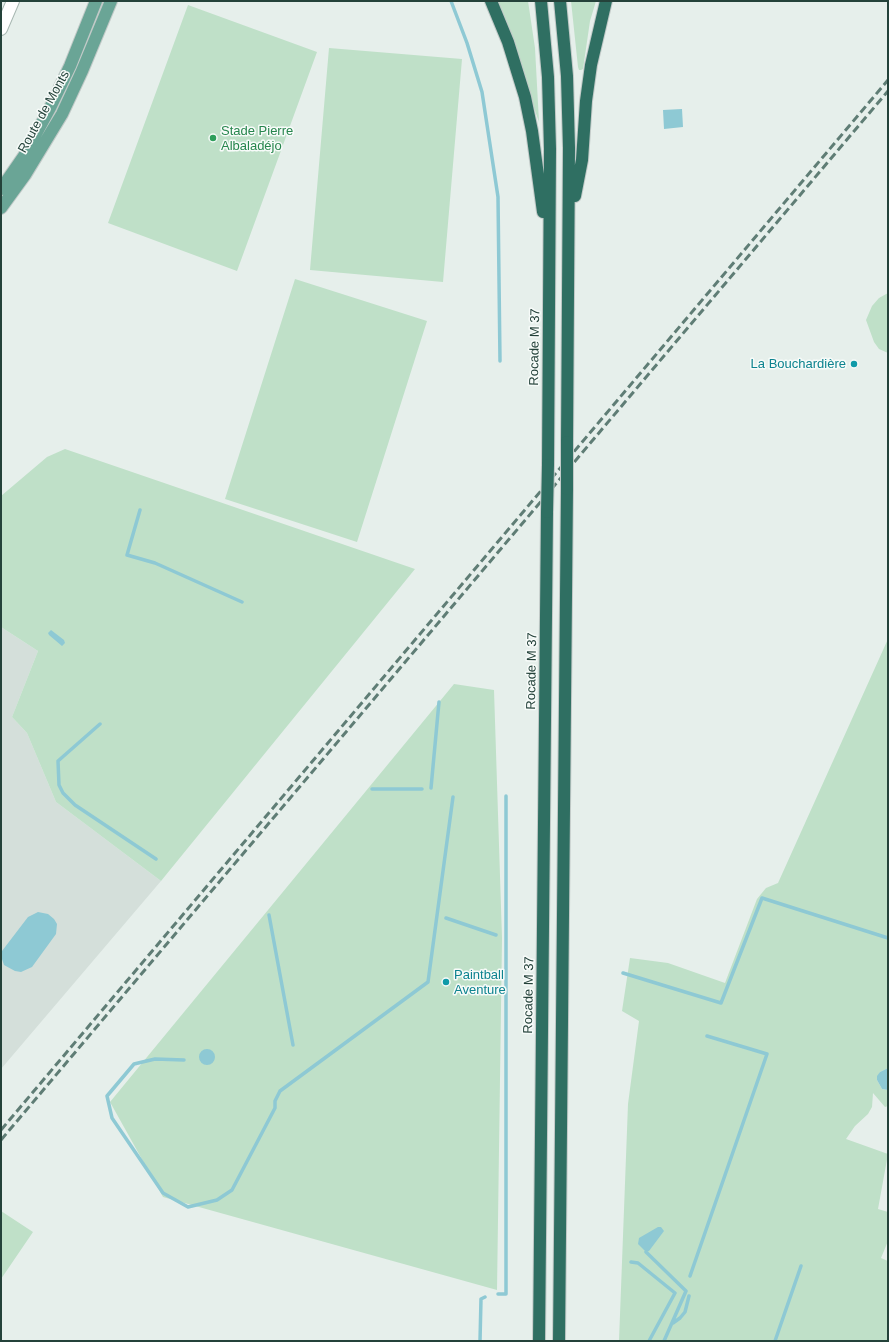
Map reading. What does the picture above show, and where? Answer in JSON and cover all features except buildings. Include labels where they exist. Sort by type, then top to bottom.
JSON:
[{"type":"highway","points":[[491,1],[508,42],[525,97],[532,130],[550,258]]},
{"type":"highway","name":"Rocade M 37","points":[[539,1341],[550,258],[549,101],[547,53],[541,1]]},
{"type":"highway","points":[[558,1341],[569,225],[569,100],[560,1]]},
{"type":"highway","points":[[569,225],[582,160],[586,101],[591,65],[606,1]]},
{"type":"main road","name":"Route de Monts","points":[[1,189],[24,156],[50,108],[70,66],[96,1]]},
{"type":"main road","name":"Route de Monts","points":[[1,208],[25,175],[62,114],[82,71],[111,1]]},
{"type":"street","points":[[1,29],[13,1]]},
{"type":"shaded area","points":[[1,627],[38,651],[12,717],[27,733],[56,802],[161,881],[1,1069]]},
{"type":"green space","points":[[496,1],[528,1],[535,48],[539,122]]},
{"type":"green space","points":[[571,1],[596,1],[590,21],[583,69],[581,70],[579,70],[578,67]]},
{"type":"green space","name":"Stade Pierre Albaladéjo","points":[[188,5],[317,52],[237,271],[108,223]]},
{"type":"green space","points":[[329,48],[462,59],[443,282],[310,270]]},
{"type":"green space","points":[[295,279],[427,321],[357,542],[225,499]]},
{"type":"green space","points":[[888,293],[888,353],[879,349],[874,342],[866,320],[872,306],[879,298]]},
{"type":"green space","points":[[65,449],[415,569],[161,881],[56,802],[27,733],[12,717],[38,651],[1,627],[1,496],[47,457]]},
{"type":"green space","points":[[888,639],[888,1068],[880,1072],[877,1080],[882,1089],[888,1090],[888,1106],[885,1107],[873,1093],[872,1107],[868,1114],[855,1126],[846,1139],[888,1154],[878,1209],[888,1212],[888,1241],[881,1258],[888,1261],[888,1341],[619,1341],[628,1104],[639,1021],[622,1011],[630,958],[668,963],[725,983],[757,899],[766,888],[778,883]]},
{"type":"green space","points":[[454,684],[494,690],[502,938],[497,1290],[163,1197],[110,1102]]},
{"type":"green space","points":[[1,1211],[33,1232],[1,1279]]},
{"type":"water","points":[[682,109],[683,127],[664,129],[663,110]]},
{"type":"water","points":[[51,630],[64,640],[65,643],[62,646],[49,635],[48,633]]},
{"type":"water","points":[[38,912],[48,914],[54,919],[57,924],[56,934],[32,967],[21,972],[15,971],[4,965],[1,956],[2,951],[28,917]]},
{"type":"water","points":[[207,1049],[214,1054],[215,1057],[210,1064],[207,1065],[200,1060],[199,1057],[204,1050]]},
{"type":"water","points":[[888,1068],[888,1090],[882,1089],[877,1080],[877,1076],[880,1072]]},
{"type":"water","points":[[658,1227],[661,1227],[664,1231],[649,1251],[646,1252],[638,1244],[639,1238]]},
{"type":"waterway","points":[[451,1],[467,43],[482,92],[498,197],[500,361]]},
{"type":"waterway","points":[[140,510],[127,555],[155,563],[242,602]]},
{"type":"waterway","points":[[431,788],[439,702]]},
{"type":"waterway","points":[[100,724],[58,761],[59,785],[63,793],[75,805],[156,859]]},
{"type":"waterway","points":[[372,789],[422,789]]},
{"type":"waterway","points":[[498,1294],[506,1294],[506,796]]},
{"type":"waterway","points":[[184,1060],[155,1059],[134,1064],[107,1096],[112,1118],[163,1193],[188,1207],[217,1200],[232,1190],[275,1108],[275,1101],[280,1091],[428,982],[453,797]]},
{"type":"waterway","points":[[623,973],[721,1003],[762,898],[888,938]]},
{"type":"waterway","points":[[269,915],[293,1045]]},
{"type":"waterway","points":[[446,918],[496,935]]},
{"type":"waterway","points":[[690,1276],[767,1054],[707,1036]]},
{"type":"waterway","points":[[646,1252],[686,1291],[664,1341]]},
{"type":"waterway","points":[[631,1262],[638,1263],[675,1293],[649,1341]]},
{"type":"waterway","points":[[775,1341],[801,1266]]},
{"type":"waterway","points":[[673,1323],[685,1312],[689,1296]]},
{"type":"waterway","points":[[480,1341],[481,1299],[485,1297]]},
{"type":"railway","points":[[1,1130],[888,80]]},
{"type":"railway","points":[[1,1140],[888,91]]},
{"type":"place","name":"Stade Pierre Albaladéjo","points":[[213,138]]},
{"type":"place","name":"La Bouchardière","points":[[854,364]]},
{"type":"place","name":"Paintball Aventure","points":[[446,982]]}]
